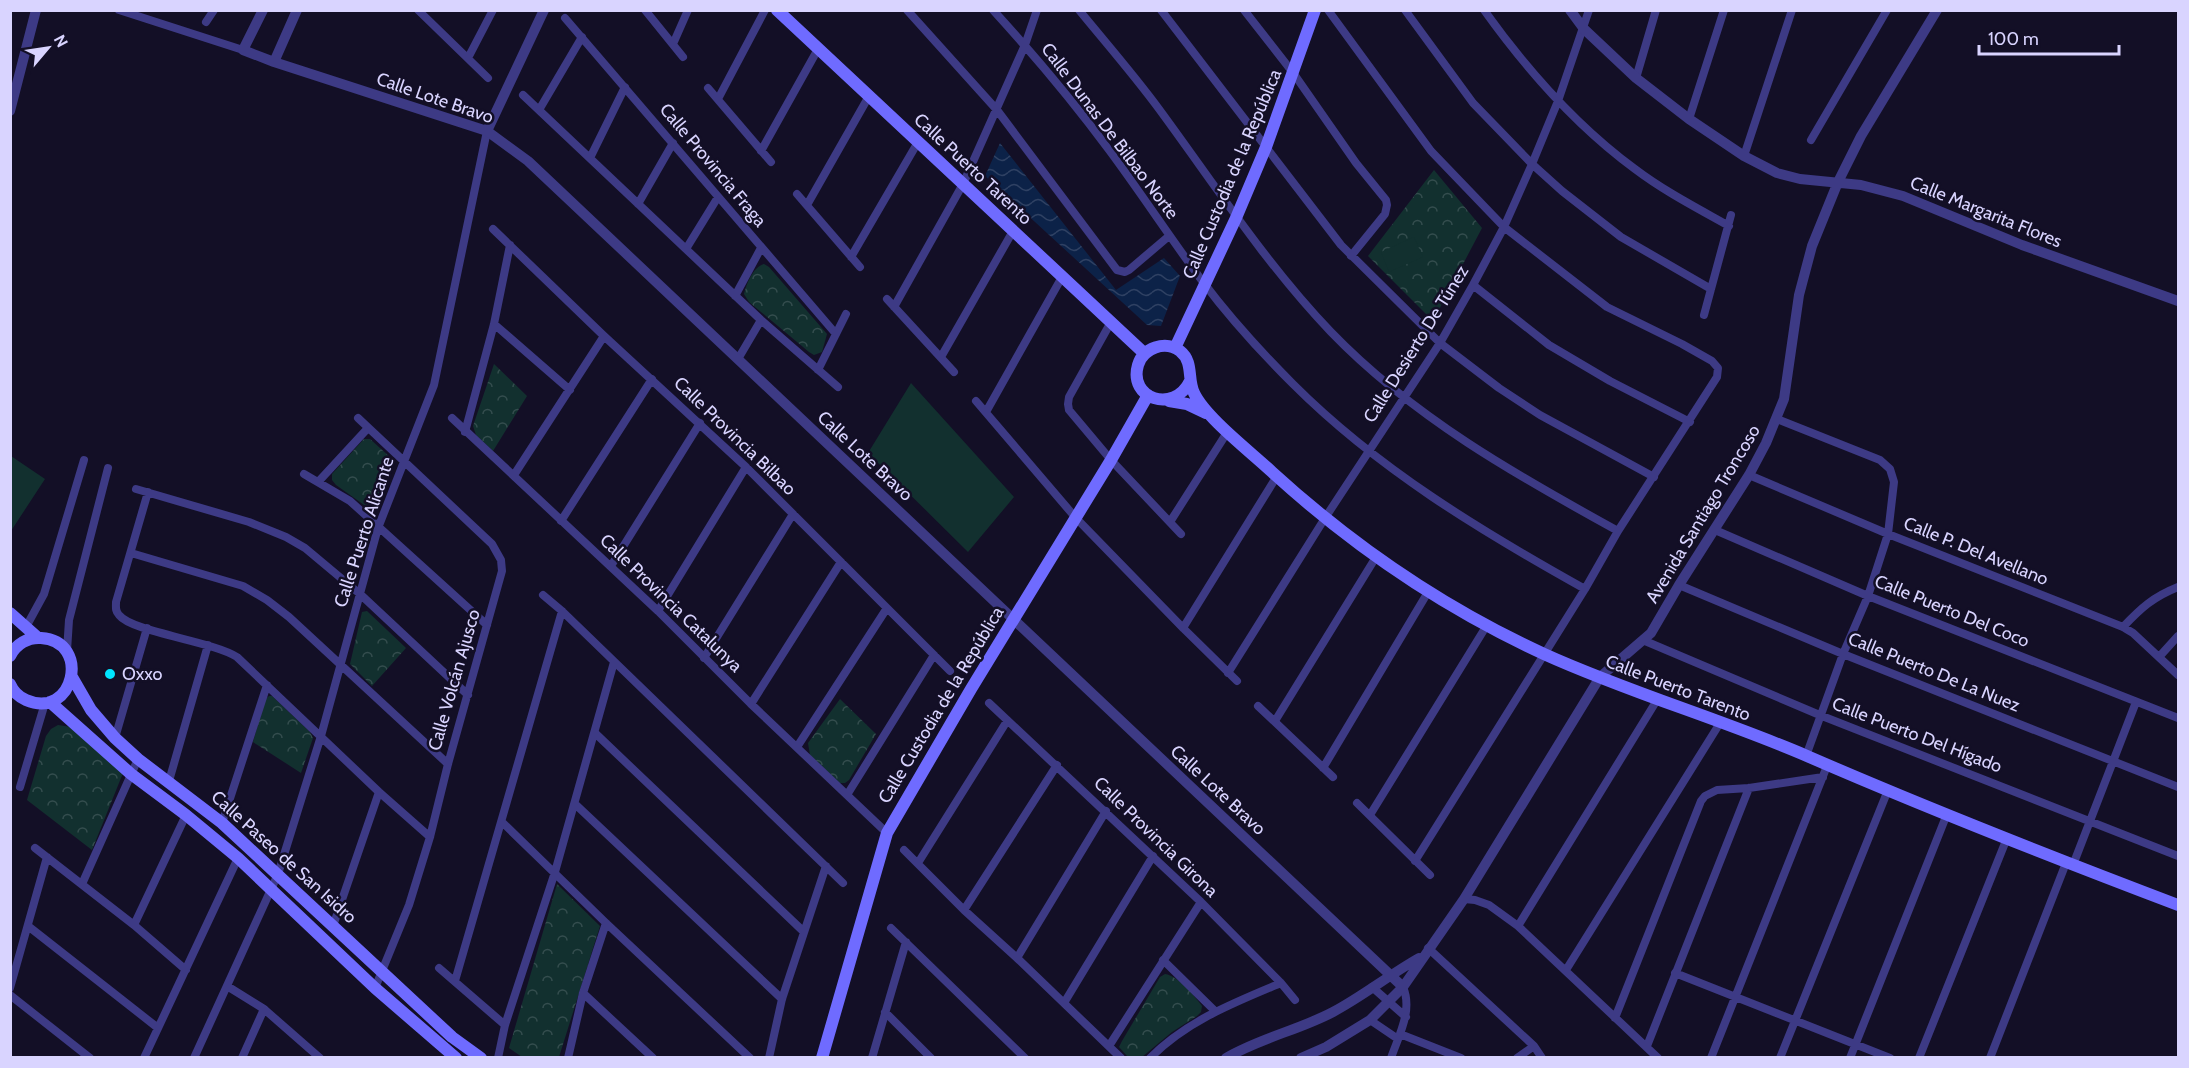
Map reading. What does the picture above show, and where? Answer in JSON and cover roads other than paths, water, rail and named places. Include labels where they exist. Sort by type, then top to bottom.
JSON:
[{"type":"main road","name":"Calle Puerto Tarento","points":[[777,10],[1144,354]]},
{"type":"main road","name":"Calle Custodia de la República","points":[[1175,348],[1236,218],[1266,147],[1316,10]]},
{"type":"main road","points":[[1159,346],[1175,348],[1187,358],[1191,373],[1190,381],[1181,394],[1166,400],[1156,399],[1141,388],[1137,380],[1139,361],[1144,354],[1159,346]]},
{"type":"main road","name":"Calle Puerto Tarento","points":[[1190,381],[1197,398],[1215,418],[1325,518],[1376,557],[1428,592],[1487,625],[1600,677],[1806,756],[1825,772],[1888,790],[2178,905]]},
{"type":"main road","name":"Calle Custodia de la República","points":[[822,1058],[886,833],[1148,395]]},
{"type":"main road","name":"Calle Puerto Tarento","points":[[1166,400],[1187,404],[1215,418]]},
{"type":"main road","points":[[10,613],[38,637],[49,639],[66,651]]},
{"type":"main road","points":[[10,656],[19,644],[38,637]]},
{"type":"main road","name":"Calle Paseo de San Isidro","points":[[66,651],[72,664],[72,677],[91,710],[115,738],[138,759],[222,823],[452,1037],[481,1058]]},
{"type":"main road","points":[[11,691],[32,703],[47,703],[60,696],[68,688],[72,677]]},
{"type":"main road","name":"Calle Paseo de San Isidro","points":[[47,703],[131,774],[238,858],[375,988],[456,1058]]},
{"type":"street","points":[[10,111],[36,10]]},
{"type":"street","points":[[119,10],[243,50],[263,10]]},
{"type":"street","points":[[206,22],[214,10]]},
{"type":"street","points":[[274,62],[297,10]]},
{"type":"street","points":[[418,10],[488,78]]},
{"type":"street","points":[[468,58],[493,10]]},
{"type":"street","name":"Calle Puerto Alicante","points":[[194,1058],[278,874],[321,736],[378,528],[434,385],[487,131],[544,10]]},
{"type":"street","points":[[645,10],[683,57]]},
{"type":"street","points":[[673,44],[688,10]]},
{"type":"street","points":[[718,99],[765,10]]},
{"type":"street","points":[[907,10],[997,110],[1117,270],[1125,272],[1129,270],[1169,236]]},
{"type":"street","name":"Calle Dunas De Bilbao Norte","points":[[993,10],[1025,45],[1103,142],[1205,285],[1293,384],[1369,451],[1426,493],[1507,546],[1585,589]]},
{"type":"street","points":[[894,308],[963,184],[1025,45],[1037,10]]},
{"type":"street","points":[[1079,10],[1157,106],[1236,218],[1307,306],[1332,333],[1383,381],[1501,464],[1618,531]]},
{"type":"street","points":[[1161,10],[1351,256],[1440,343],[1499,388],[1540,415],[1654,477]]},
{"type":"street","points":[[1244,10],[1294,74],[1388,205],[1385,214],[1351,256]]},
{"type":"street","points":[[1328,10],[1431,152],[1504,227],[1607,307],[1682,344],[1718,368],[1718,377],[1618,531],[1585,589],[1415,861]]},
{"type":"street","points":[[1405,10],[1473,103],[1562,192],[1621,237],[1711,289]]},
{"type":"street","points":[[1484,10],[1505,40],[1558,101],[1589,131],[1635,169],[1666,190],[1729,226]]},
{"type":"street","name":"Calle Margarita Flores","points":[[1570,10],[1584,29],[1636,78],[1689,119],[1744,156],[1777,173],[1800,179],[1879,189],[1918,201],[2022,245],[2178,301]]},
{"type":"street","name":"Calle Desierto De Túnez","points":[[1228,673],[1325,518],[1440,343],[1473,285],[1504,227],[1532,164],[1558,101],[1589,10]]},
{"type":"street","points":[[1636,78],[1656,10]]},
{"type":"street","points":[[1689,119],[1724,10]]},
{"type":"street","points":[[1744,156],[1792,10]]},
{"type":"street","points":[[1811,140],[1887,10]]},
{"type":"street","name":"Avenida Santiago Troncoso","points":[[1300,1058],[1326,1047],[1370,1020],[1403,987],[1464,899],[1600,677],[1645,641],[1749,475],[1777,419],[1784,399],[1799,296],[1812,246],[1838,183],[1861,136],[1937,10]]},
{"type":"street","name":"Calle Provincia Fraga","points":[[565,18],[836,334]]},
{"type":"street","points":[[539,110],[582,37]]},
{"type":"street","points":[[761,151],[818,49]]},
{"type":"street","name":"Calle Lote Bravo","points":[[243,50],[487,131],[528,161],[1403,987]]},
{"type":"street","points":[[590,158],[625,87]]},
{"type":"street","points":[[708,88],[771,162]]},
{"type":"street","points":[[524,95],[735,296],[838,387]]},
{"type":"street","points":[[807,205],[869,96]]},
{"type":"street","points":[[851,256],[918,142]]},
{"type":"street","points":[[638,204],[673,143]]},
{"type":"street","points":[[798,194],[860,267]]},
{"type":"street","points":[[686,249],[718,197]]},
{"type":"street","points":[[1704,315],[1731,215]]},
{"type":"street","name":"Calle Provincia Bilbao","points":[[493,229],[604,336],[746,467],[950,671]]},
{"type":"street","points":[[941,357],[1013,231]]},
{"type":"street","points":[[465,432],[494,324],[510,246]]},
{"type":"street","points":[[735,296],[761,248]]},
{"type":"street","points":[[986,412],[1062,277]]},
{"type":"street","points":[[1473,285],[1549,345],[1610,381],[1690,422]]},
{"type":"street","points":[[887,299],[954,372]]},
{"type":"street","points":[[818,370],[846,314]]},
{"type":"street","points":[[738,359],[761,320]]},
{"type":"street","points":[[1111,322],[1069,397],[1068,404],[1074,417],[1111,460],[1181,534]]},
{"type":"street","points":[[494,324],[570,390]]},
{"type":"street","points":[[514,475],[604,336]]},
{"type":"street","points":[[561,521],[652,379]]},
{"type":"street","points":[[976,400],[1075,517],[1236,681]]},
{"type":"street","name":"Calle Volcán Ajusco","points":[[358,418],[484,537],[498,552],[502,571],[430,837],[409,905],[375,988]]},
{"type":"street","name":"Calle Provincia Catalunya","points":[[452,418],[611,566],[886,833]]},
{"type":"street","points":[[1777,419],[1880,460],[1890,469],[1894,482],[1888,534],[1868,596],[1806,756]]},
{"type":"street","points":[[611,566],[700,423]]},
{"type":"street","points":[[319,481],[368,428]]},
{"type":"street","points":[[1170,522],[1228,431]]},
{"type":"street","points":[[26,627],[44,594],[84,460]]},
{"type":"street","points":[[658,611],[746,467]]},
{"type":"street","points":[[66,651],[69,620],[108,468]]},
{"type":"street","points":[[304,474],[350,501],[487,626]]},
{"type":"street","name":"Calle P. Del Avellano","points":[[1749,475],[1888,534],[2122,627],[2133,633],[2178,675]]},
{"type":"street","points":[[1183,628],[1277,476]]},
{"type":"street","points":[[136,489],[249,522],[286,537],[322,561],[468,695]]},
{"type":"street","points":[[148,492],[116,602],[116,610],[120,617],[147,628],[229,652],[430,837]]},
{"type":"street","points":[[704,658],[793,514]]},
{"type":"street","name":"Calle Puerto Del Coco","points":[[1714,530],[1868,596],[2178,718]]},
{"type":"street","points":[[131,553],[243,586],[267,600],[289,617],[448,764]]},
{"type":"street","points":[[1275,721],[1376,557]]},
{"type":"street","points":[[751,704],[841,562]]},
{"type":"street","name":"Calle Puerto De La Nuez","points":[[1679,585],[1844,654],[2178,787]]},
{"type":"street","points":[[2122,627],[2145,604],[2160,594],[2178,587]]},
{"type":"street","points":[[1323,768],[1428,592]]},
{"type":"street","points":[[543,595],[843,883]]},
{"type":"street","points":[[797,747],[887,608]]},
{"type":"street","points":[[455,981],[561,611]]},
{"type":"street","points":[[1370,815],[1487,625]]},
{"type":"street","points":[[115,738],[147,628]]},
{"type":"street","points":[[2159,657],[2178,636]]},
{"type":"street","name":"Calle Puerto Del Hígado","points":[[1645,641],[1822,716],[2178,856]]},
{"type":"street","points":[[169,781],[208,645]]},
{"type":"street","points":[[847,795],[934,655]]},
{"type":"street","points":[[498,1058],[505,1025],[555,872],[614,662]]},
{"type":"street","points":[[222,823],[267,685]]},
{"type":"street","points":[[1518,926],[1657,700]]},
{"type":"street","points":[[1990,1058],[2090,821],[2136,702]]},
{"type":"street","points":[[21,787],[47,703]]},
{"type":"street","name":"Calle Provincia Girona","points":[[989,703],[1201,902],[1295,1000]]},
{"type":"street","points":[[1258,706],[1333,777]]},
{"type":"street","points":[[918,863],[1007,721]]},
{"type":"street","points":[[1566,970],[1720,723]]},
{"type":"street","points":[[595,733],[803,931]]},
{"type":"street","points":[[82,884],[138,759]]},
{"type":"street","points":[[964,910],[1057,765]]},
{"type":"street","points":[[1615,1018],[1697,807],[1705,796],[1717,790],[1749,788],[1825,772]]},
{"type":"street","points":[[1711,1058],[1825,772]]},
{"type":"street","points":[[1647,1046],[1749,788]]},
{"type":"street","points":[[1780,1058],[1888,790]]},
{"type":"street","points":[[333,926],[379,792]]},
{"type":"street","points":[[1357,803],[1430,875]]},
{"type":"street","points":[[575,804],[782,999]]},
{"type":"street","points":[[1017,958],[1106,811]]},
{"type":"street","points":[[1850,1058],[1947,814]]},
{"type":"street","points":[[134,925],[186,815]]},
{"type":"street","points":[[502,822],[750,1058]]},
{"type":"street","points":[[1919,1058],[2007,838]]},
{"type":"street","points":[[35,848],[134,925],[186,970]]},
{"type":"street","points":[[904,850],[1121,1058]]},
{"type":"street","points":[[1064,1003],[1153,856]]},
{"type":"street","points":[[10,987],[47,857]]},
{"type":"street","points":[[144,1058],[238,858]]},
{"type":"street","points":[[769,1058],[782,999],[826,866]]},
{"type":"street","points":[[1464,899],[1489,905],[1518,926],[1658,1058]]},
{"type":"street","points":[[1109,1046],[1201,902]]},
{"type":"street","points":[[568,1058],[583,993],[606,923]]},
{"type":"street","points":[[28,927],[158,1028]]},
{"type":"street","points":[[891,928],[1025,1058]]},
{"type":"street","points":[[872,1058],[906,942]]},
{"type":"street","points":[[1425,953],[1534,1046],[1542,1058]]},
{"type":"street","name":"Avenida Santiago Troncoso","points":[[1226,1058],[1333,1012],[1425,953]]},
{"type":"street","points":[[1163,960],[1215,1011]]},
{"type":"street","points":[[439,968],[505,1025]]},
{"type":"street","points":[[1675,973],[1890,1058]]},
{"type":"street","points":[[1149,1058],[1177,1035],[1215,1011],[1281,983]]},
{"type":"street","points":[[227,986],[264,1008],[320,1058]]},
{"type":"street","points":[[1372,987],[1406,1017]]},
{"type":"street","points":[[1391,1058],[1406,1017],[1406,995],[1403,987]]},
{"type":"street","points":[[583,993],[653,1058]]},
{"type":"street","points":[[10,995],[90,1058]]},
{"type":"street","points":[[242,1058],[264,1008]]},
{"type":"street","points":[[885,1012],[931,1058]]},
{"type":"street","points":[[1370,1020],[1399,1036],[1461,1058]]},
{"type":"street","points":[[1517,1058],[1534,1046]]},
{"type":"water","points":[[1000,143],[1116,290],[1164,258],[1180,276],[1161,326],[1147,325],[985,176]]},
{"type":"place","name":"Oxxo","points":[[110,674]]}]
